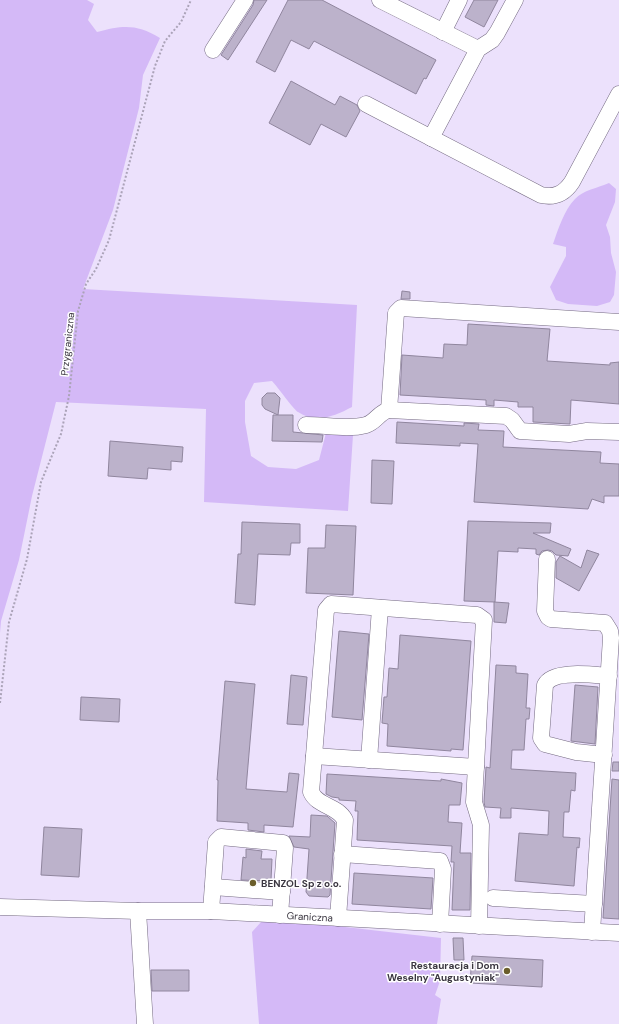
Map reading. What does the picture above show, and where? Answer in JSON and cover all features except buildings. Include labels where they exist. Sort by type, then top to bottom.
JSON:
[{"type":"street","points":[[213,50],[245,0]]},
{"type":"street","points":[[380,0],[478,49]]},
{"type":"street","points":[[443,32],[459,0]]},
{"type":"street","points":[[431,138],[478,49],[492,40],[497,34],[515,0]]},
{"type":"street","points":[[366,104],[541,194],[550,197],[559,195],[566,190],[572,182],[619,94]]},
{"type":"street","points":[[389,410],[396,313],[400,308],[619,322]]},
{"type":"street","points":[[306,424],[358,426],[370,423],[382,411],[389,410],[506,416],[512,420],[520,431],[568,434],[587,431],[619,432]]},
{"type":"street","points":[[547,560],[547,615],[552,619],[605,623],[610,631],[611,638],[592,932]]},
{"type":"street","points":[[338,918],[344,820],[343,816],[338,811],[318,801],[311,792],[328,606],[331,604],[477,615],[484,620],[474,802],[481,825],[479,926]]},
{"type":"street","points":[[369,760],[380,608]]},
{"type":"street","points":[[604,755],[576,752],[545,744],[541,738],[545,685],[547,681],[551,678],[576,673],[609,676]]},
{"type":"street","points":[[314,756],[476,767]]},
{"type":"street","points":[[211,911],[216,842],[221,837],[283,843],[285,848],[280,915]]},
{"type":"street","points":[[342,854],[440,861],[443,869],[440,924]]},
{"type":"street","points":[[213,887],[282,892]]},
{"type":"street","points":[[493,898],[594,904]]},
{"type":"street","name":"Graniczna","points":[[0,906],[138,911],[211,911],[619,934]]},
{"type":"street","points":[[138,911],[145,1024]]},
{"type":"path","name":"Przygraniczna","points":[[0,703],[9,622],[27,559],[41,482],[61,434],[69,396],[78,311],[86,284],[96,269],[109,240],[155,66],[165,41],[181,22],[191,0]]},
{"type":"shaded area","points":[[0,0],[87,0],[94,4],[88,20],[97,32],[115,28],[130,27],[144,30],[160,38],[143,75],[139,108],[113,210],[83,289],[357,305],[352,407],[332,416],[312,418],[305,416],[296,410],[272,381],[254,383],[245,401],[245,422],[251,456],[268,467],[296,469],[319,460],[326,433],[353,435],[348,511],[204,502],[206,409],[56,402],[32,496],[19,560],[1,621],[0,633]]},
{"type":"shaded area","points":[[609,183],[616,189],[615,202],[606,225],[610,237],[611,253],[616,272],[614,295],[610,302],[597,306],[568,304],[556,300],[550,287],[566,256],[566,247],[553,244],[562,220],[571,204],[578,196],[586,191]]},
{"type":"shaded area","points":[[262,921],[310,923],[441,938],[440,981],[435,995],[441,999],[437,1024],[259,1024],[252,932]]},
{"type":"place","name":"BENZOL Sp z o.o.","points":[[253,883]]},
{"type":"place","name":"Restauracja i Dom Weselny \"Augustyniak\"","points":[[507,971]]}]
